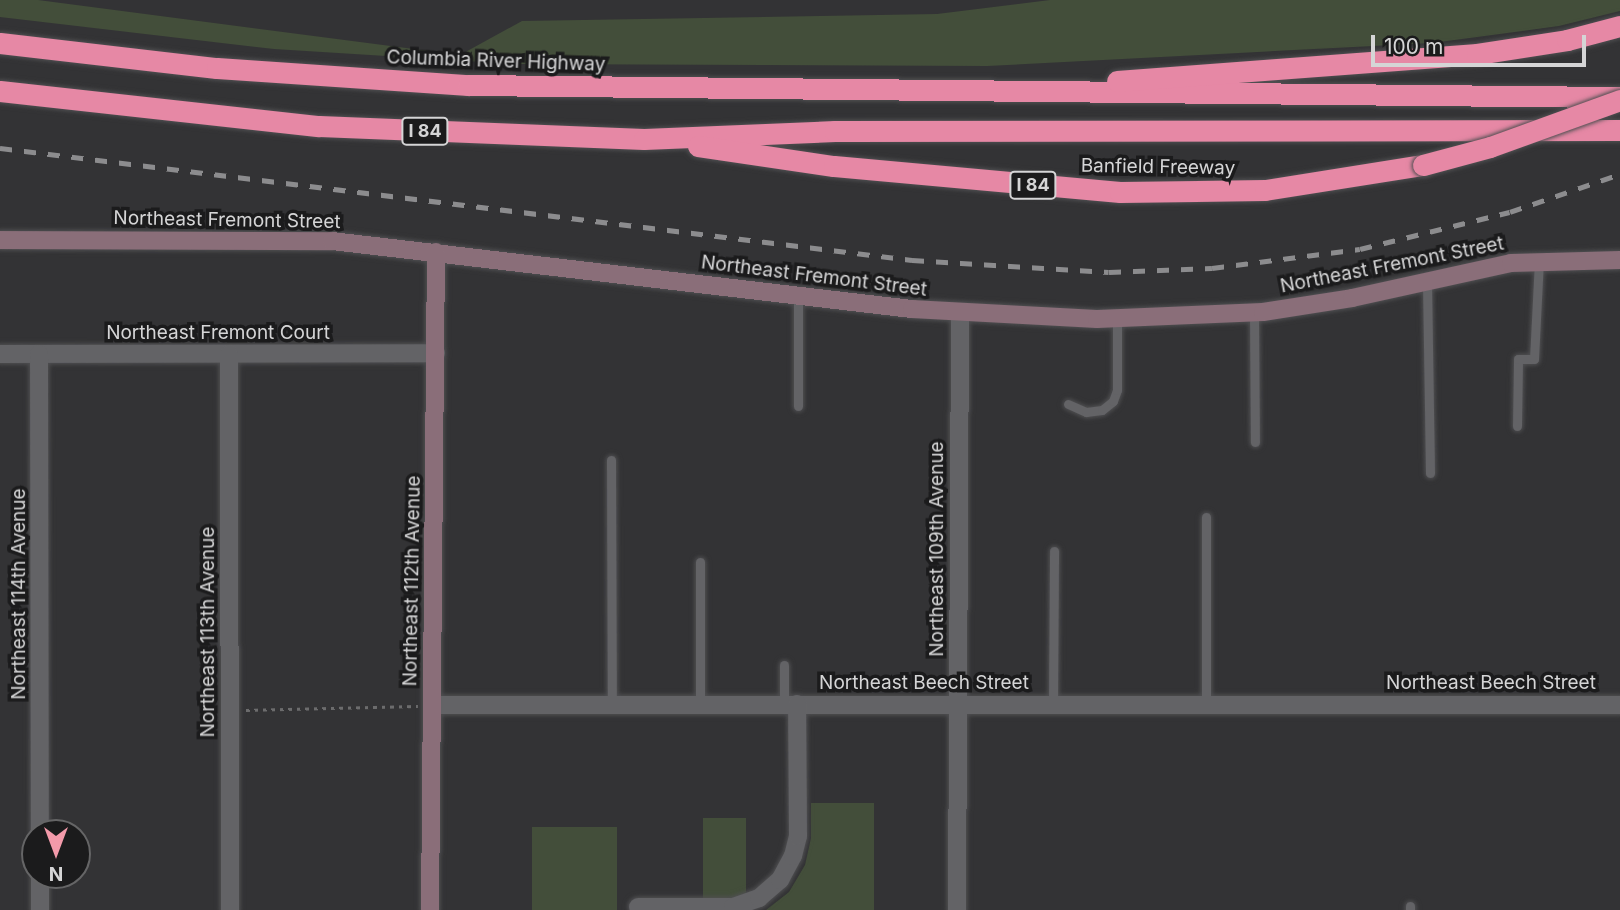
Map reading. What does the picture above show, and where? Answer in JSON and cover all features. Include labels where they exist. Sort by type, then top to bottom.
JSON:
[{"type":"highway","points":[[992,90],[1478,54],[1567,40],[1620,26]]},
{"type":"highway","name":"Columbia River Highway","points":[[0,43],[217,68],[442,84],[992,90]]},
{"type":"highway","points":[[992,90],[1291,97],[1620,98]]},
{"type":"highway","name":"I 84","points":[[0,91],[319,126],[644,138]]},
{"type":"highway","name":"Banfield Freeway","points":[[644,138],[834,166],[1120,192],[1265,190],[1423,165],[1548,128],[1620,98]]},
{"type":"highway","points":[[644,138],[835,131],[1620,130]]},
{"type":"main road","name":"Northeast Fremont Street","points":[[0,240],[276,239],[436,253],[960,313],[1117,319],[1254,312],[1539,261],[1620,260]]},
{"type":"main road","name":"Northeast 112th Avenue","points":[[430,910],[436,253]]},
{"type":"street","name":"Northeast 109th Avenue","points":[[957,910],[960,313]]},
{"type":"street","name":"Northeast Fremont Court","points":[[0,354],[436,353]]},
{"type":"street","name":"Northeast 114th Avenue","points":[[39,354],[40,819]]},
{"type":"street","name":"Northeast 113th Avenue","points":[[229,354],[230,910]]},
{"type":"street","points":[[638,907],[733,907],[759,898],[780,880],[793,856],[798,836],[790,704]]},
{"type":"street","name":"Northeast Beech Street","points":[[432,705],[1620,705]]},
{"type":"street","points":[[40,889],[40,910]]},
{"type":"lane","points":[[1517,426],[1518,359],[1534,359],[1539,261]]},
{"type":"lane","points":[[1427,282],[1430,473]]},
{"type":"lane","points":[[798,295],[798,406]]},
{"type":"lane","points":[[1254,312],[1255,442]]},
{"type":"lane","points":[[1068,404],[1086,412],[1102,410],[1113,401],[1117,390],[1117,319]]},
{"type":"lane","points":[[611,460],[612,704]]},
{"type":"lane","points":[[1206,517],[1206,703]]},
{"type":"lane","points":[[1054,551],[1054,703]]},
{"type":"lane","points":[[700,562],[700,704]]},
{"type":"lane","points":[[784,665],[790,704]]},
{"type":"path","points":[[228,710],[432,705]]},
{"type":"green space","points":[[0,0],[38,0],[460,55],[522,21],[937,14],[1050,0],[1620,0],[1620,11],[1559,26],[1432,43],[987,66],[516,64],[274,49],[0,17]]},
{"type":"green space","points":[[811,803],[874,803],[874,910],[766,910],[789,892],[805,865],[811,838]]},
{"type":"green space","points":[[703,818],[746,818],[746,898],[703,898]]},
{"type":"green space","points":[[532,827],[617,827],[617,910],[532,910]]},
{"type":"railway","points":[[0,148],[912,260],[1109,272],[1212,268],[1360,249],[1510,212],[1620,174]]}]
